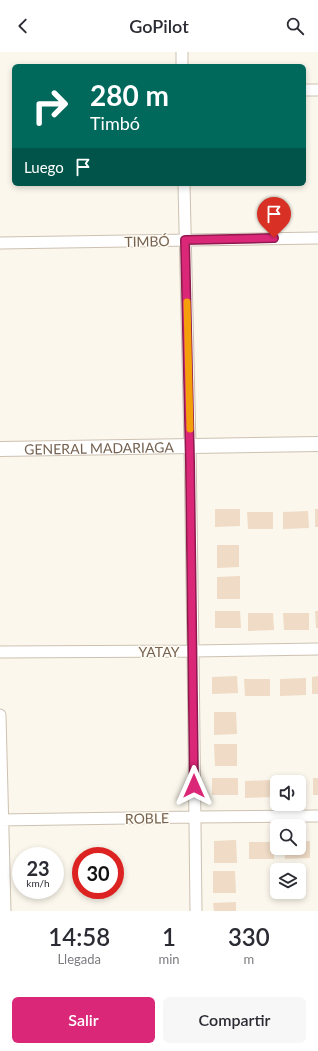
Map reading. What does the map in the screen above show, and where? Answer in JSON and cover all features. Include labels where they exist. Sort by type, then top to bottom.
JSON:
[{"type":"street","points":[[182,52],[182,64]]},
{"type":"street","points":[[306,90],[318,90]]},
{"type":"street","points":[[184,186],[190,446],[196,911]]},
{"type":"street","name":"TIMBÓ","points":[[0,243],[318,238]]},
{"type":"street","name":"GENERAL MADARIAGA","points":[[0,449],[318,444]]},
{"type":"street","name":"YATAY","points":[[0,652],[318,649]]},
{"type":"street","points":[[0,715],[1,820],[5,911]]},
{"type":"street","name":"ROBLE","points":[[1,820],[318,816]]},
{"type":"building","points":[[215,509],[240,509],[240,526],[215,527]]},
{"type":"building","points":[[315,509],[318,509],[318,527],[315,527]]},
{"type":"building","points":[[308,511],[309,528],[283,529],[283,512]]},
{"type":"building","points":[[247,512],[273,512],[273,529],[248,529]]},
{"type":"building","points":[[217,545],[239,545],[239,567],[217,568]]},
{"type":"building","points":[[240,576],[240,599],[217,599],[217,577]]},
{"type":"building","points":[[215,611],[240,611],[241,628],[215,628]]},
{"type":"building","points":[[315,611],[318,611],[318,628],[316,628]]},
{"type":"building","points":[[248,613],[273,613],[274,630],[248,631]]},
{"type":"building","points":[[283,613],[309,613],[309,630],[284,630]]},
{"type":"building","points":[[237,676],[238,693],[212,694],[212,677]]},
{"type":"building","points":[[318,676],[318,694],[312,694],[312,677]]},
{"type":"building","points":[[306,678],[306,695],[280,696],[280,679]]},
{"type":"building","points":[[244,679],[270,679],[270,696],[245,696]]},
{"type":"building","points":[[214,712],[236,712],[237,734],[214,735]]},
{"type":"building","points":[[214,744],[237,744],[237,766],[215,766]]},
{"type":"building","points":[[212,778],[238,778],[238,795],[212,795]]},
{"type":"building","points":[[313,778],[318,778],[318,795],[313,795]]},
{"type":"building","points":[[270,780],[270,797],[245,798],[245,781]]},
{"type":"building","points":[[236,840],[237,863],[214,863],[214,841]]},
{"type":"building","points":[[306,841],[310,841],[310,858],[285,859],[285,855],[306,855]]},
{"type":"building","points":[[249,842],[270,842],[270,855],[274,855],[274,859],[249,859]]},
{"type":"building","points":[[213,871],[235,871],[236,893],[213,893]]},
{"type":"building","points":[[236,902],[236,911],[214,911],[213,903]]},
{"type":"slow traffic","points":[[187,302],[190,429]]},
{"type":"route","points":[[194,786],[190,462],[185,240],[274,238]]}]
